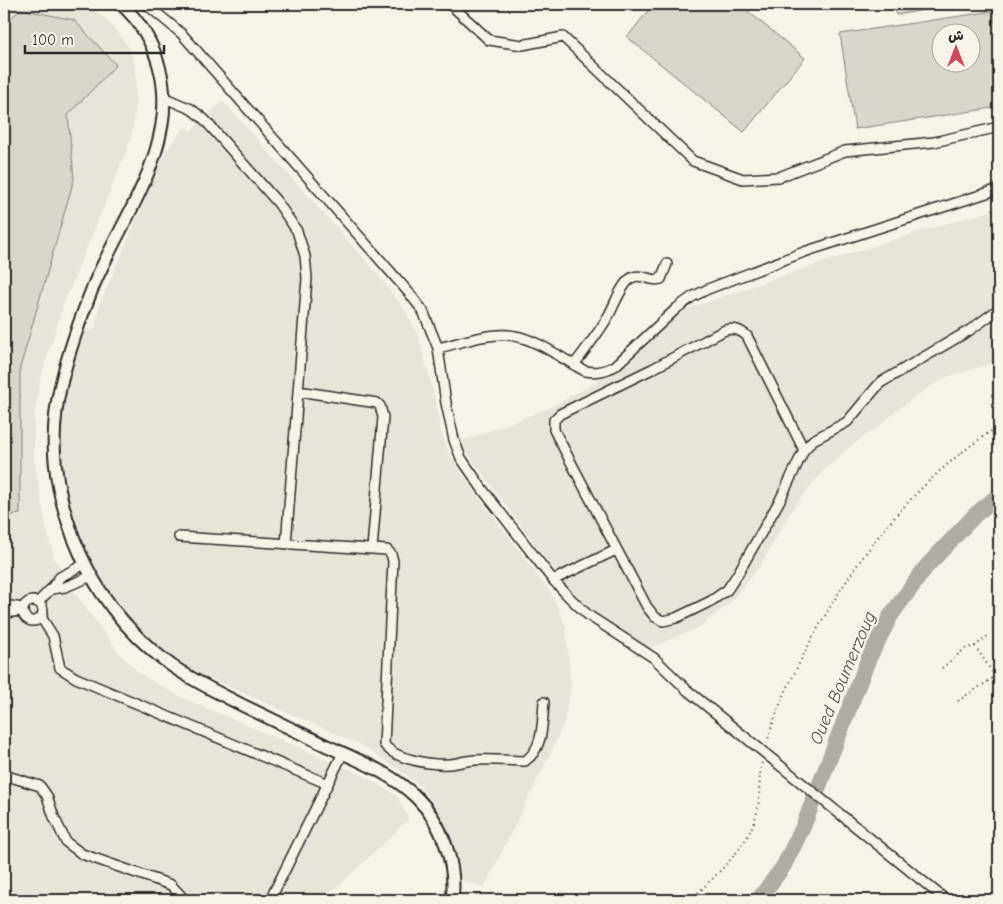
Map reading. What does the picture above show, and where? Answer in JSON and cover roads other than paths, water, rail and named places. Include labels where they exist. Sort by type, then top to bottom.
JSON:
[{"type":"main road","points":[[121,4],[141,25],[154,50],[162,76],[164,98],[162,131],[154,157],[95,283],[75,337],[61,383],[55,416],[54,461],[73,537],[85,564],[107,602],[125,624],[169,664],[200,684],[368,764],[396,781],[418,798],[435,822],[446,845],[452,870],[452,900]]},
{"type":"street","points":[[146,4],[182,34],[423,311],[438,348],[446,403],[454,440],[461,458],[483,490],[553,580],[588,614],[654,658],[687,690],[946,900]]},
{"type":"street","points":[[450,4],[489,40],[522,45],[563,37],[693,161],[743,179],[779,177],[846,152],[934,142],[999,127]]},
{"type":"street","points":[[164,98],[190,109],[204,119],[278,203],[297,231],[305,256],[307,278],[286,544]]},
{"type":"street","points":[[438,348],[478,338],[513,335],[527,339],[585,371],[604,371],[615,366],[659,324],[692,297],[735,277],[804,252],[999,189]]},
{"type":"street","points":[[574,365],[607,319],[630,279],[636,276],[661,279],[667,264]]},
{"type":"street","points":[[804,450],[747,336],[734,328],[725,330],[652,370],[560,414],[554,420],[554,430],[647,607],[656,617],[663,621],[676,618],[726,590],[737,575],[780,500],[804,450],[813,440],[847,422],[880,384],[970,330],[999,309]]},
{"type":"street","points":[[298,391],[377,403],[380,406],[383,418],[372,549]]},
{"type":"street","points":[[180,537],[387,550],[391,554],[393,561],[384,744],[388,749],[413,760],[431,763],[525,761],[536,750],[541,738],[544,702]]},
{"type":"street","points":[[553,580],[616,550]]},
{"type":"street","points":[[38,602],[60,576],[85,564]]},
{"type":"street","points":[[51,588],[65,587],[92,576]]},
{"type":"street","points":[[31,601],[38,602],[43,607],[43,614],[39,620],[32,621],[25,618],[23,609],[25,604],[31,601]]},
{"type":"street","points":[[4,605],[23,609]]},
{"type":"street","points":[[4,613],[23,609]]},
{"type":"street","points":[[41,617],[52,636],[58,663],[64,671],[76,678],[328,784]]},
{"type":"street","points":[[270,900],[344,753]]},
{"type":"street","points":[[4,775],[40,786],[47,796],[54,817],[66,842],[82,854],[171,885],[185,900]]},
{"type":"waterway","name":"Oued Boumerzoug","points":[[758,900],[783,867],[803,827],[868,660],[891,615],[926,567],[975,515],[999,495]]}]
